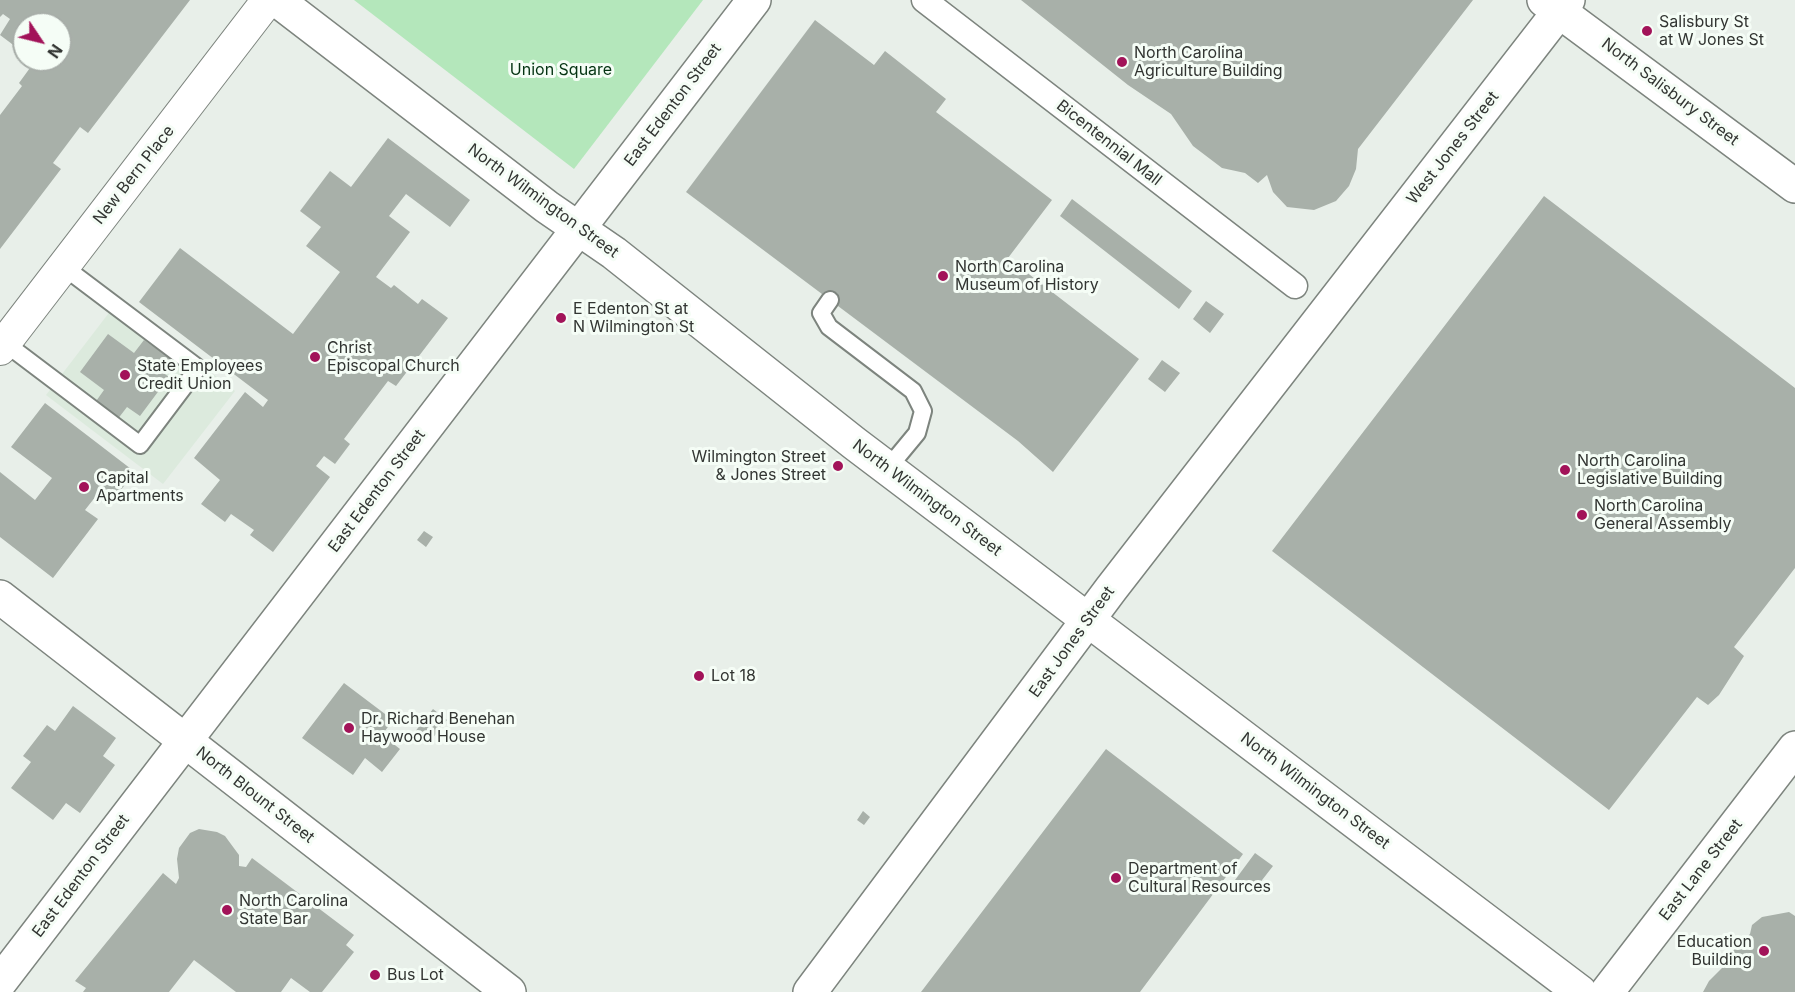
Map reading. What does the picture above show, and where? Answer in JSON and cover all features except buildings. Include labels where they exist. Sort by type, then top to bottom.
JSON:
[{"type":"main road","name":"North Wilmington Street","points":[[277,0],[660,289],[888,468],[1580,992]]},
{"type":"main road","name":"East Edenton Street","points":[[0,982],[555,256],[579,229],[754,0]]},
{"type":"main road","name":"North Salisbury Street","points":[[1557,4],[1795,186]]},
{"type":"main road","name":"West Jones Street","points":[[1338,295],[1557,4]]},
{"type":"main road","name":"East Jones Street","points":[[810,992],[1088,620],[1338,295]]},
{"type":"main road","name":"North Blount Street","points":[[0,597],[509,992]]},
{"type":"main road","name":"East Lane Street","points":[[1607,992],[1795,748]]},
{"type":"street","name":"New Bern Place","points":[[2,346],[268,0]]},
{"type":"street","name":"Bicentennial Mall","points":[[924,0],[1295,286]]},
{"type":"lane","points":[[2,346],[140,445],[198,368],[64,267]]},
{"type":"lane","points":[[830,300],[821,313],[829,327],[913,391],[924,411],[917,433],[888,468]]},
{"type":"shaded area","points":[[118,301],[235,391],[163,484],[46,395]]},
{"type":"green space","name":"Union Square","points":[[354,0],[703,0],[574,169]]},
{"type":"place","name":"Salisbury St at W Jones St","points":[[1647,31]]},
{"type":"place","name":"North Carolina Agriculture Building","points":[[1122,62]]},
{"type":"place","name":"North Carolina Museum of History","points":[[943,276]]},
{"type":"place","name":"E Edenton St at N Wilmington St","points":[[561,318]]},
{"type":"place","name":"Christ Episcopal Church","points":[[315,357]]},
{"type":"place","name":"State Employees Credit Union","points":[[125,375]]},
{"type":"place","name":"Wilmington Street & Jones Street","points":[[838,466]]},
{"type":"place","name":"North Carolina Legislative Building","points":[[1565,470]]},
{"type":"place","name":"Capital Apartments","points":[[84,487]]},
{"type":"place","name":"North Carolina General Assembly","points":[[1582,515]]},
{"type":"place","name":"Lot 18","points":[[699,676]]},
{"type":"place","name":"Dr. Richard Benehan Haywood House","points":[[349,728]]},
{"type":"place","name":"Department of Cultural Resources","points":[[1116,878]]},
{"type":"place","name":"North Carolina State Bar","points":[[227,910]]},
{"type":"place","name":"Education Building","points":[[1764,951]]},
{"type":"place","name":"Bus Lot","points":[[375,975]]}]
